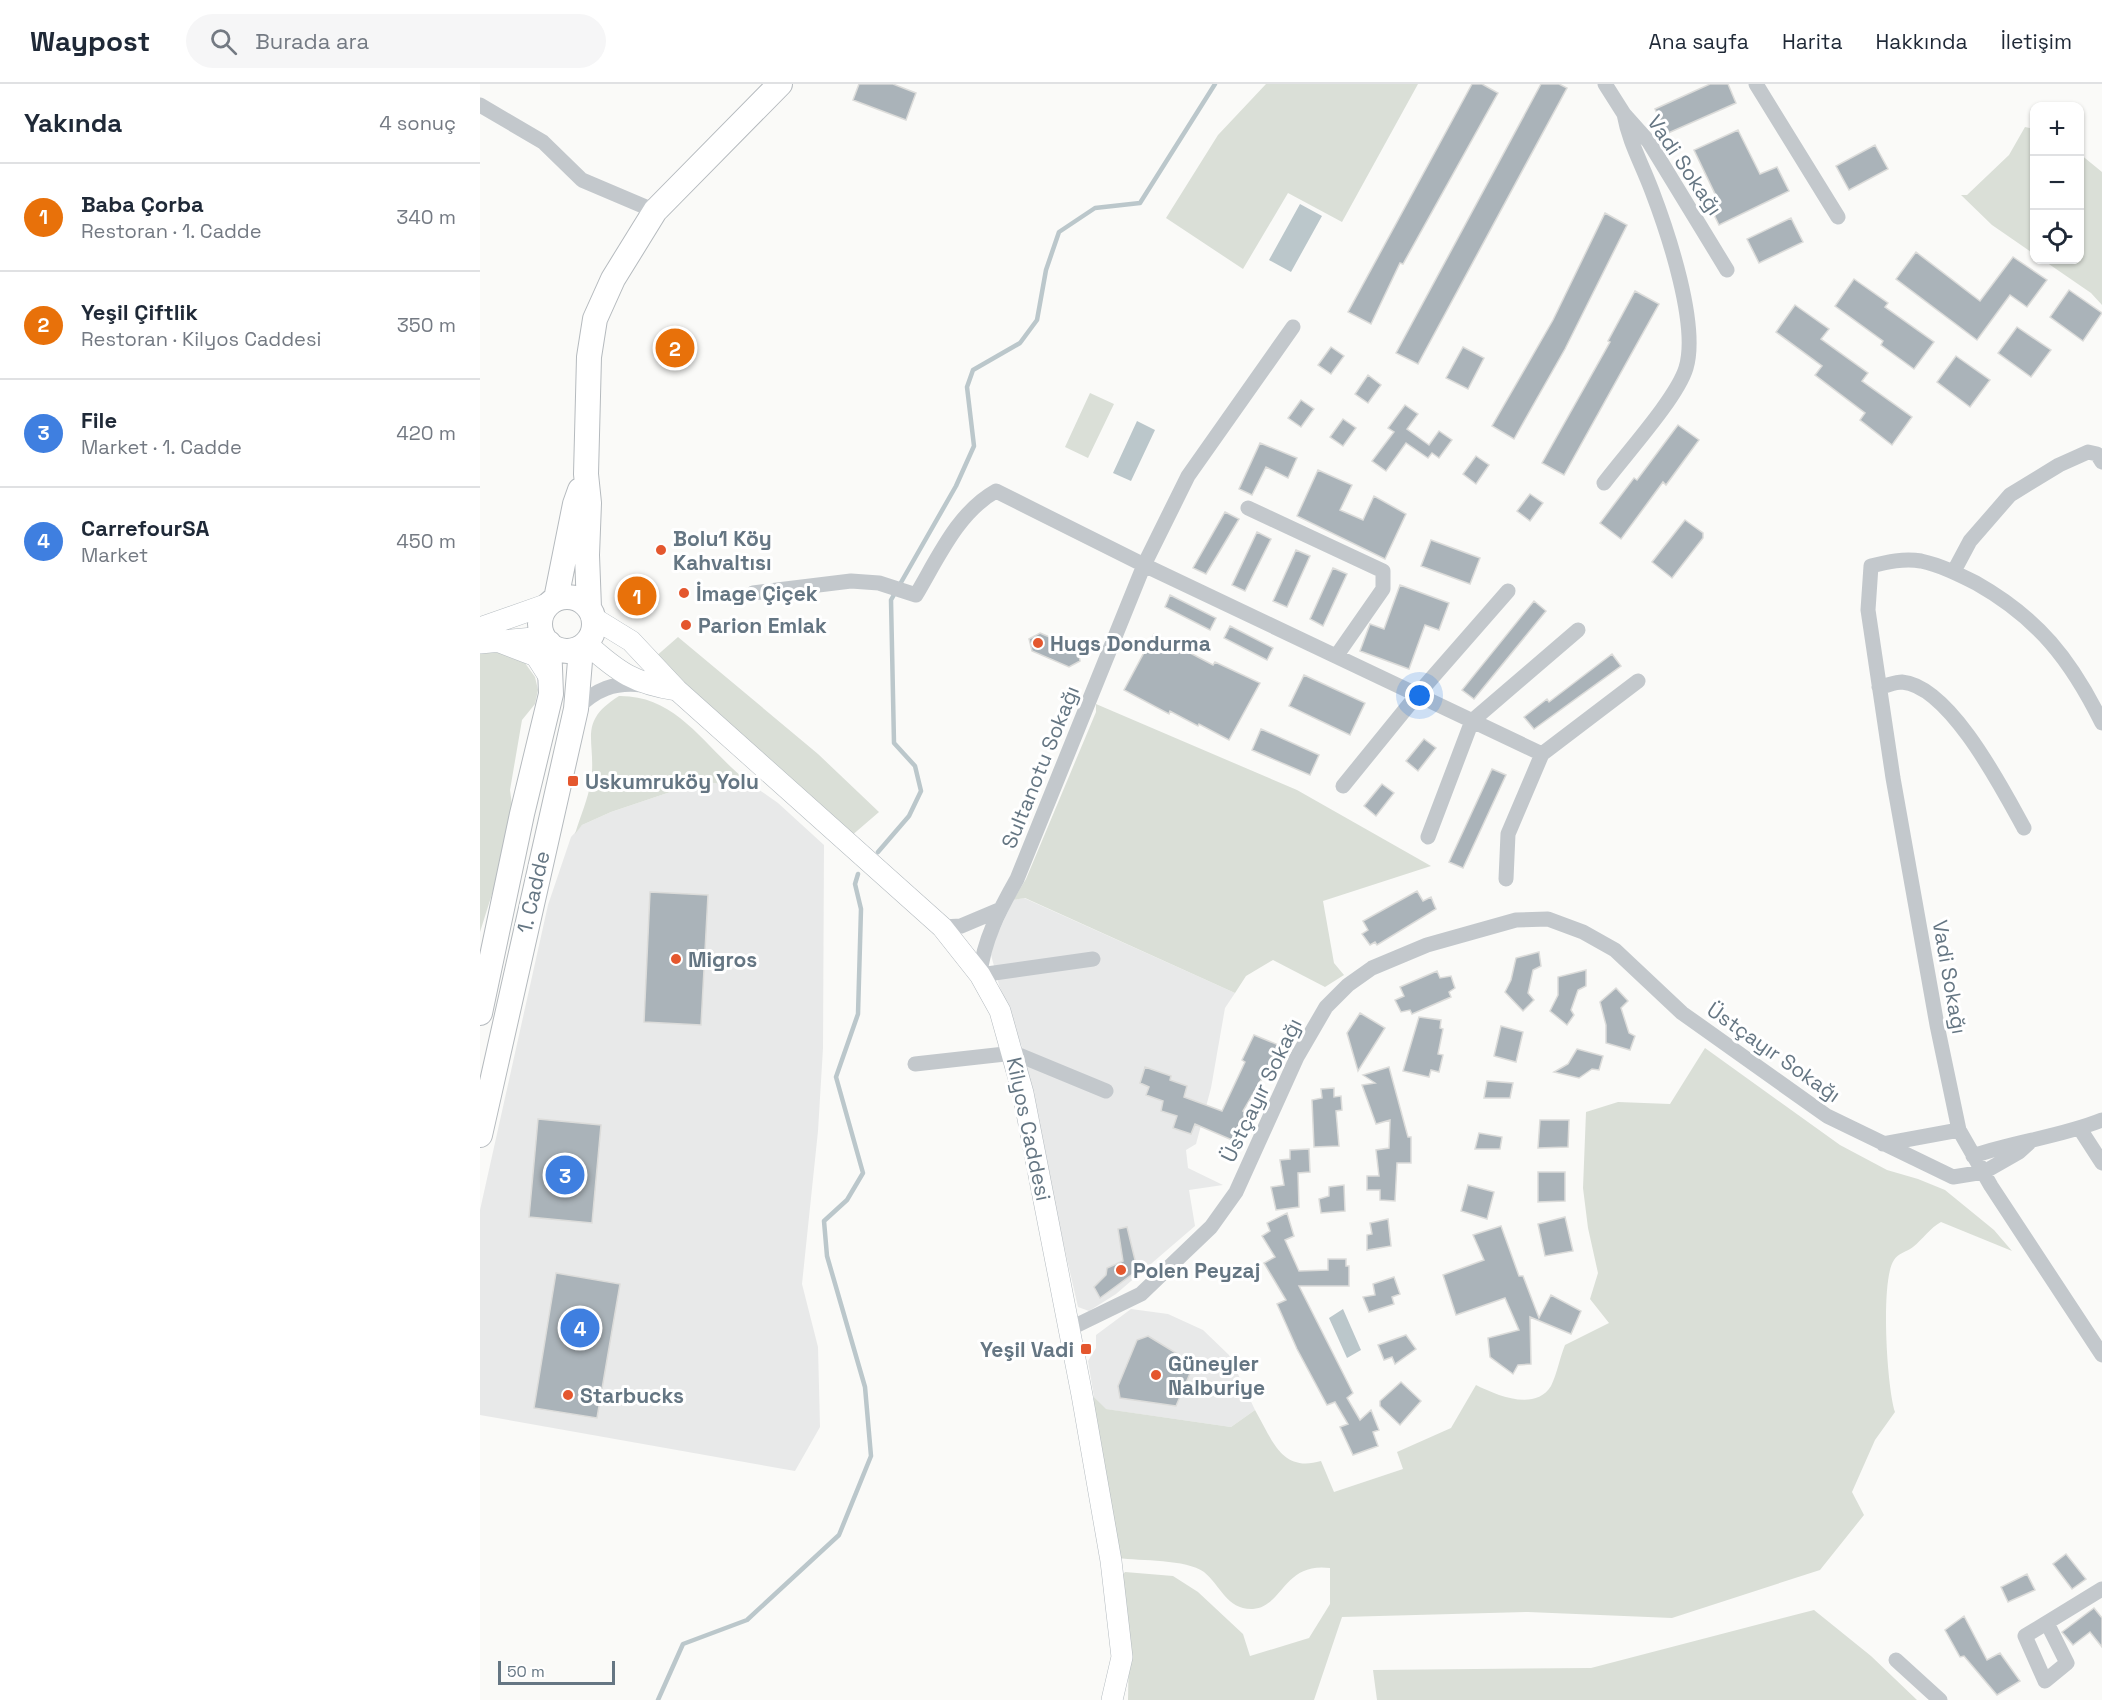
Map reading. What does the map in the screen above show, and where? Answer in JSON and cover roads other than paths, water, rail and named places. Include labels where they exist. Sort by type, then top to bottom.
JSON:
[{"type":"main road","points":[[586,474],[574,504],[552,601],[540,620],[546,640],[562,651],[584,646],[593,626],[587,555],[590,503],[586,474],[589,357],[595,319],[613,279],[656,211],[780,84]]},
{"type":"main road","points":[[552,601],[574,598],[591,613]]},
{"type":"main road","name":"1. Cadde","points":[[480,1013],[522,814],[551,694],[546,640]]},
{"type":"main road","name":"1. Cadde","points":[[480,1135],[576,709],[584,646]]},
{"type":"main road","points":[[480,967],[499,925]]},
{"type":"main road","points":[[480,1077],[497,1058]]},
{"type":"street","name":"Vadi Sokağı","points":[[1605,84],[1624,114],[1649,142],[1727,270]]},
{"type":"street","points":[[1756,84],[1838,217]]},
{"type":"street","points":[[480,105],[543,142],[582,180],[656,211]]},
{"type":"street","points":[[1604,483],[1673,394],[1686,367],[1688,346],[1689,315],[1652,190],[1628,135],[1624,114]]},
{"type":"street","name":"Sultanotu Sokağı","points":[[980,975],[981,963],[999,910],[1017,879],[1143,565],[1188,476],[1293,327]]},
{"type":"street","points":[[2102,462],[2097,454],[2088,452],[2059,465],[2010,495],[1970,541],[1954,571],[1997,596],[2034,622],[2083,685],[2102,723]]},
{"type":"street","points":[[753,593],[851,581],[887,586],[916,595],[950,539],[978,501],[996,491],[1143,565],[1336,654],[1542,754]]},
{"type":"street","points":[[1248,508],[1383,571],[1383,589],[1336,654]]},
{"type":"street","name":"Vadi Sokağı","points":[[1954,571],[1919,561],[1895,561],[1871,566],[1868,609],[1893,778],[1937,1025],[1959,1130],[1973,1156],[2102,1355]]},
{"type":"street","points":[[1343,786],[1508,591]]},
{"type":"street","points":[[480,628],[552,601]]},
{"type":"street","name":"Kilyos Caddesi","points":[[591,613],[631,642],[677,690],[942,927],[980,975],[1000,1011],[1014,1053],[1069,1329],[1111,1561],[1122,1657],[1112,1700]]},
{"type":"street","points":[[1428,837],[1472,721],[1578,630]]},
{"type":"street","points":[[488,642],[546,640]]},
{"type":"street","points":[[488,642],[536,656],[550,678]]},
{"type":"street","points":[[584,646],[612,666],[647,686]]},
{"type":"street","points":[[1506,879],[1508,834],[1542,754],[1638,681]]},
{"type":"street","points":[[1879,687],[1902,682],[1922,689],[1956,720],[1988,761],[2024,828]]},
{"type":"street","points":[[576,709],[595,693],[611,686],[647,686],[677,690]]},
{"type":"street","points":[[942,927],[961,926],[999,910]]},
{"type":"street","name":"Üstçayır Sokağı","points":[[1069,1329],[1141,1294],[1211,1227],[1236,1192],[1297,1057],[1326,1007],[1348,985],[1372,968],[1427,945],[1516,920],[1548,919],[1583,932],[1615,950],[1702,1029],[1827,1116],[1953,1177],[1984,1172]]},
{"type":"street","points":[[980,975],[1093,959]]},
{"type":"street","points":[[915,1064],[1014,1053],[1106,1091]]},
{"type":"street","points":[[1973,1156],[2012,1142],[2030,1142],[2080,1129],[2102,1120]]},
{"type":"street","points":[[2080,1129],[2102,1163]]},
{"type":"street","points":[[1883,1144],[1959,1130]]},
{"type":"street","points":[[1984,1172],[2019,1152],[2030,1142]]},
{"type":"street","points":[[2047,1623],[2102,1588]]},
{"type":"street","points":[[1896,1660],[1940,1700]]},
{"type":"waterway","points":[[878,852],[909,816],[921,791],[915,766],[894,743],[891,600],[956,486],[974,446],[967,387],[973,370],[1020,343],[1037,320],[1046,270],[1059,232],[1095,208],[1140,203],[1215,84]]},
{"type":"waterway","points":[[658,1700],[683,1644],[747,1620],[839,1535],[871,1456],[865,1387],[827,1256],[824,1221],[847,1200],[863,1173],[836,1077],[858,1014],[861,909],[855,884],[858,874]]},
{"type":"place","name":"Yeşil Çiftlik","points":[[675,348]]},
{"type":"place","name":"Bolu1 Köy Kahvaltısı","points":[[661,550]]},
{"type":"place","name":"İmage Çiçek","points":[[684,593]]},
{"type":"place","name":"Baba Çorba","points":[[637,596]]},
{"type":"place","name":"Parion Emlak","points":[[686,625]]},
{"type":"place","name":"Hugs Dondurma","points":[[1038,643]]},
{"type":"place","name":"Uskumruköy Yolu","points":[[573,781]]},
{"type":"place","name":"Migros","points":[[676,959]]},
{"type":"place","name":"File","points":[[565,1175]]},
{"type":"place","name":"Polen Peyzaj","points":[[1121,1270]]},
{"type":"place","name":"CarrefourSA","points":[[580,1328]]},
{"type":"place","name":"Yeşil Vadi","points":[[1086,1349]]},
{"type":"place","name":"Güneyler Nalburiye","points":[[1156,1375]]},
{"type":"place","name":"Starbucks","points":[[568,1395]]}]
